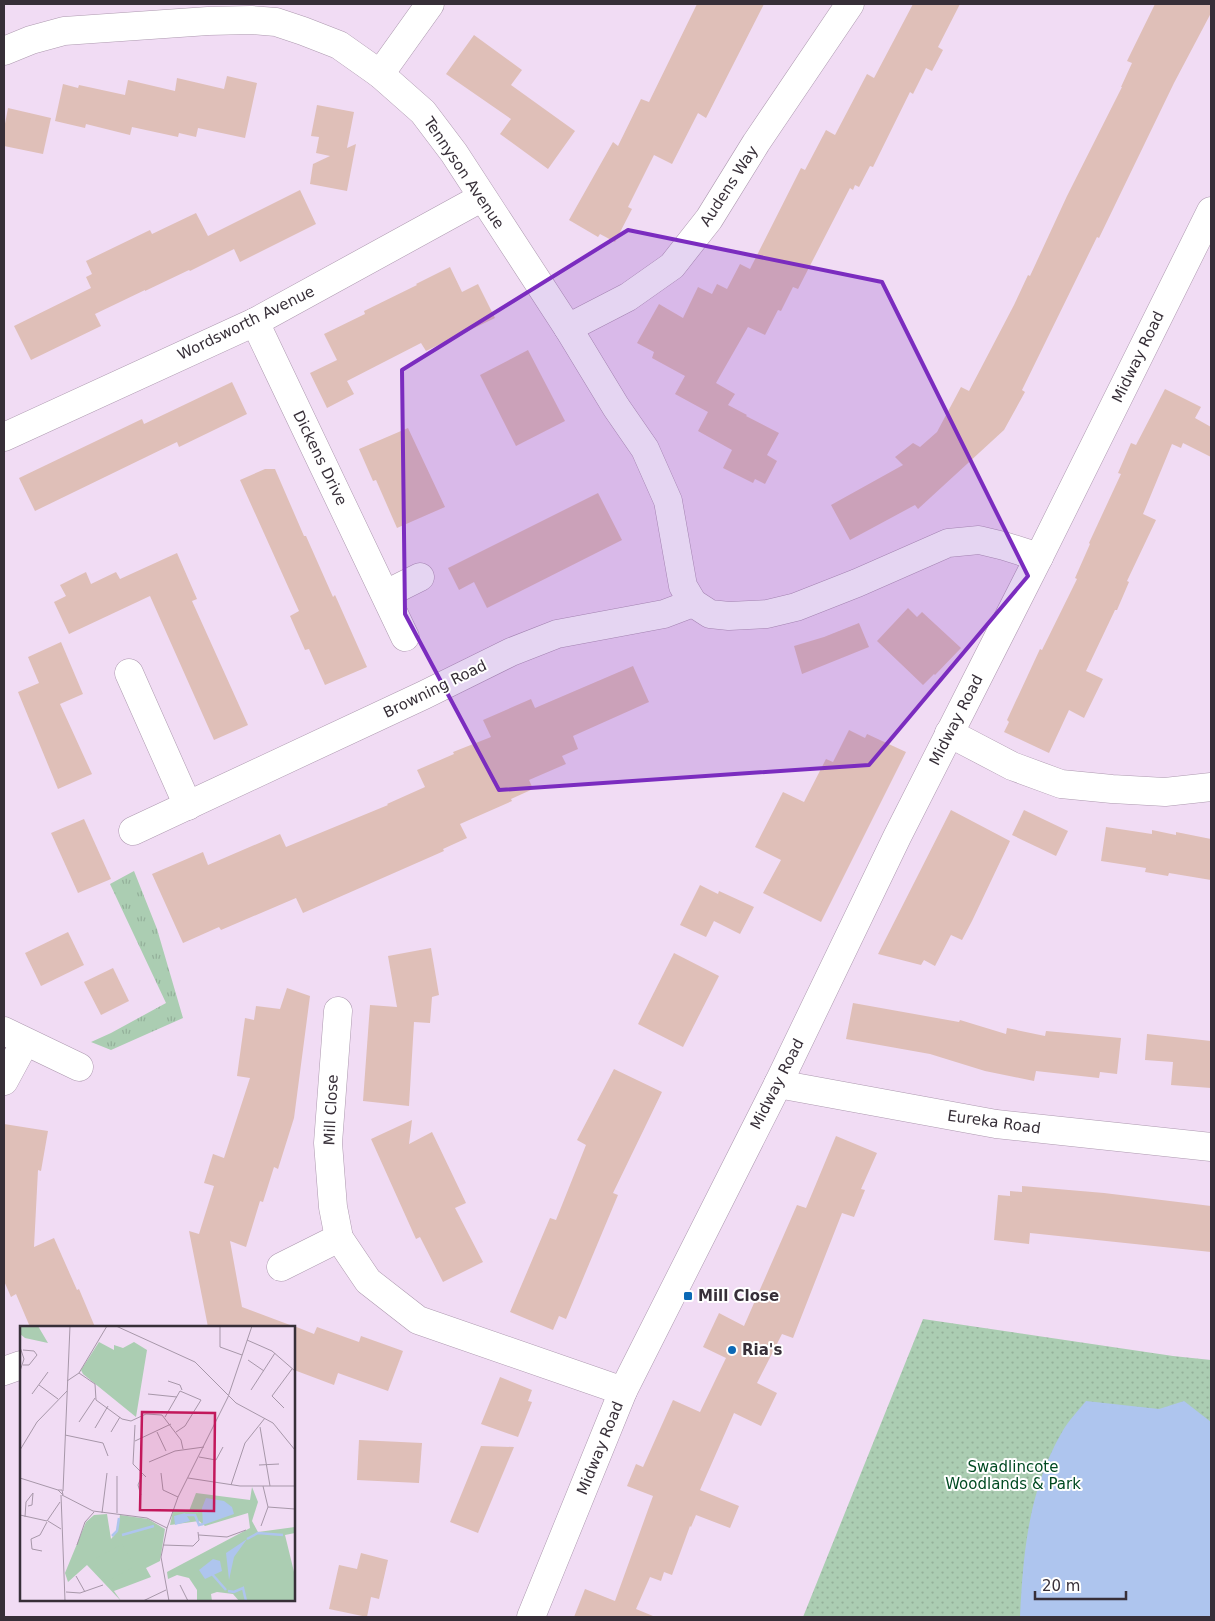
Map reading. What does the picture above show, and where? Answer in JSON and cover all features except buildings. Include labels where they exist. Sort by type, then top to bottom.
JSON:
[{"type":"street","points":[[380,74],[430,4]]},
{"type":"street","name":"Audens Way","points":[[568,328],[628,297],[672,266],[709,219],[756,143],[850,4]]},
{"type":"street","name":"Tennyson Avenue","points":[[4,51],[31,40],[64,31],[208,20],[250,20],[276,22],[303,30],[339,45],[380,74],[422,112],[454,153],[568,328],[616,407],[646,449],[668,501],[682,586],[693,603]]},
{"type":"street","name":"Wordsworth Avenue","points":[[4,437],[255,322],[482,198]]},
{"type":"street","name":"Midway Road","points":[[531,1617],[623,1391],[778,1084],[897,837],[1211,211]]},
{"type":"street","name":"Dickens Drive","points":[[255,322],[405,637]]},
{"type":"street","points":[[693,603],[710,614],[729,616],[767,614],[796,607],[822,597],[948,543],[979,540],[1039,557]]},
{"type":"street","points":[[386,594],[420,577]]},
{"type":"street","name":"Browning Road","points":[[133,831],[424,695],[511,652],[557,634],[664,614],[693,603]]},
{"type":"street","points":[[129,673],[188,806]]},
{"type":"street","points":[[949,733],[1012,766],[1061,784],[1112,790],[1165,792],[1211,787]]},
{"type":"street","name":"Mill Close","points":[[338,1011],[328,1143],[333,1207],[339,1238],[368,1281],[418,1320],[623,1391]]},
{"type":"street","points":[[4,1081],[14,1036],[79,1067]]},
{"type":"street","name":"Eureka Road","points":[[778,1084],[996,1124],[1211,1147]]},
{"type":"street","points":[[281,1267],[339,1238]]},
{"type":"highlighted area","points":[[628,230],[882,282],[1028,576],[869,765],[499,790],[405,614],[402,370]]},
{"type":"green space","points":[[134,871],[157,929],[183,1018],[111,1050],[91,1042],[166,1003],[110,884]]},
{"type":"green space","name":"Swadlincote Woodlands & Park","points":[[923,1319],[1211,1360],[1211,1617],[803,1617]]},
{"type":"water","points":[[1086,1401],[1159,1409],[1184,1401],[1211,1422],[1211,1617],[1020,1617],[1026,1545],[1035,1498],[1051,1454],[1062,1432]]},
{"type":"place","name":"Mill Close","points":[[688,1296]]},
{"type":"place","name":"Ria's","points":[[732,1350]]}]
